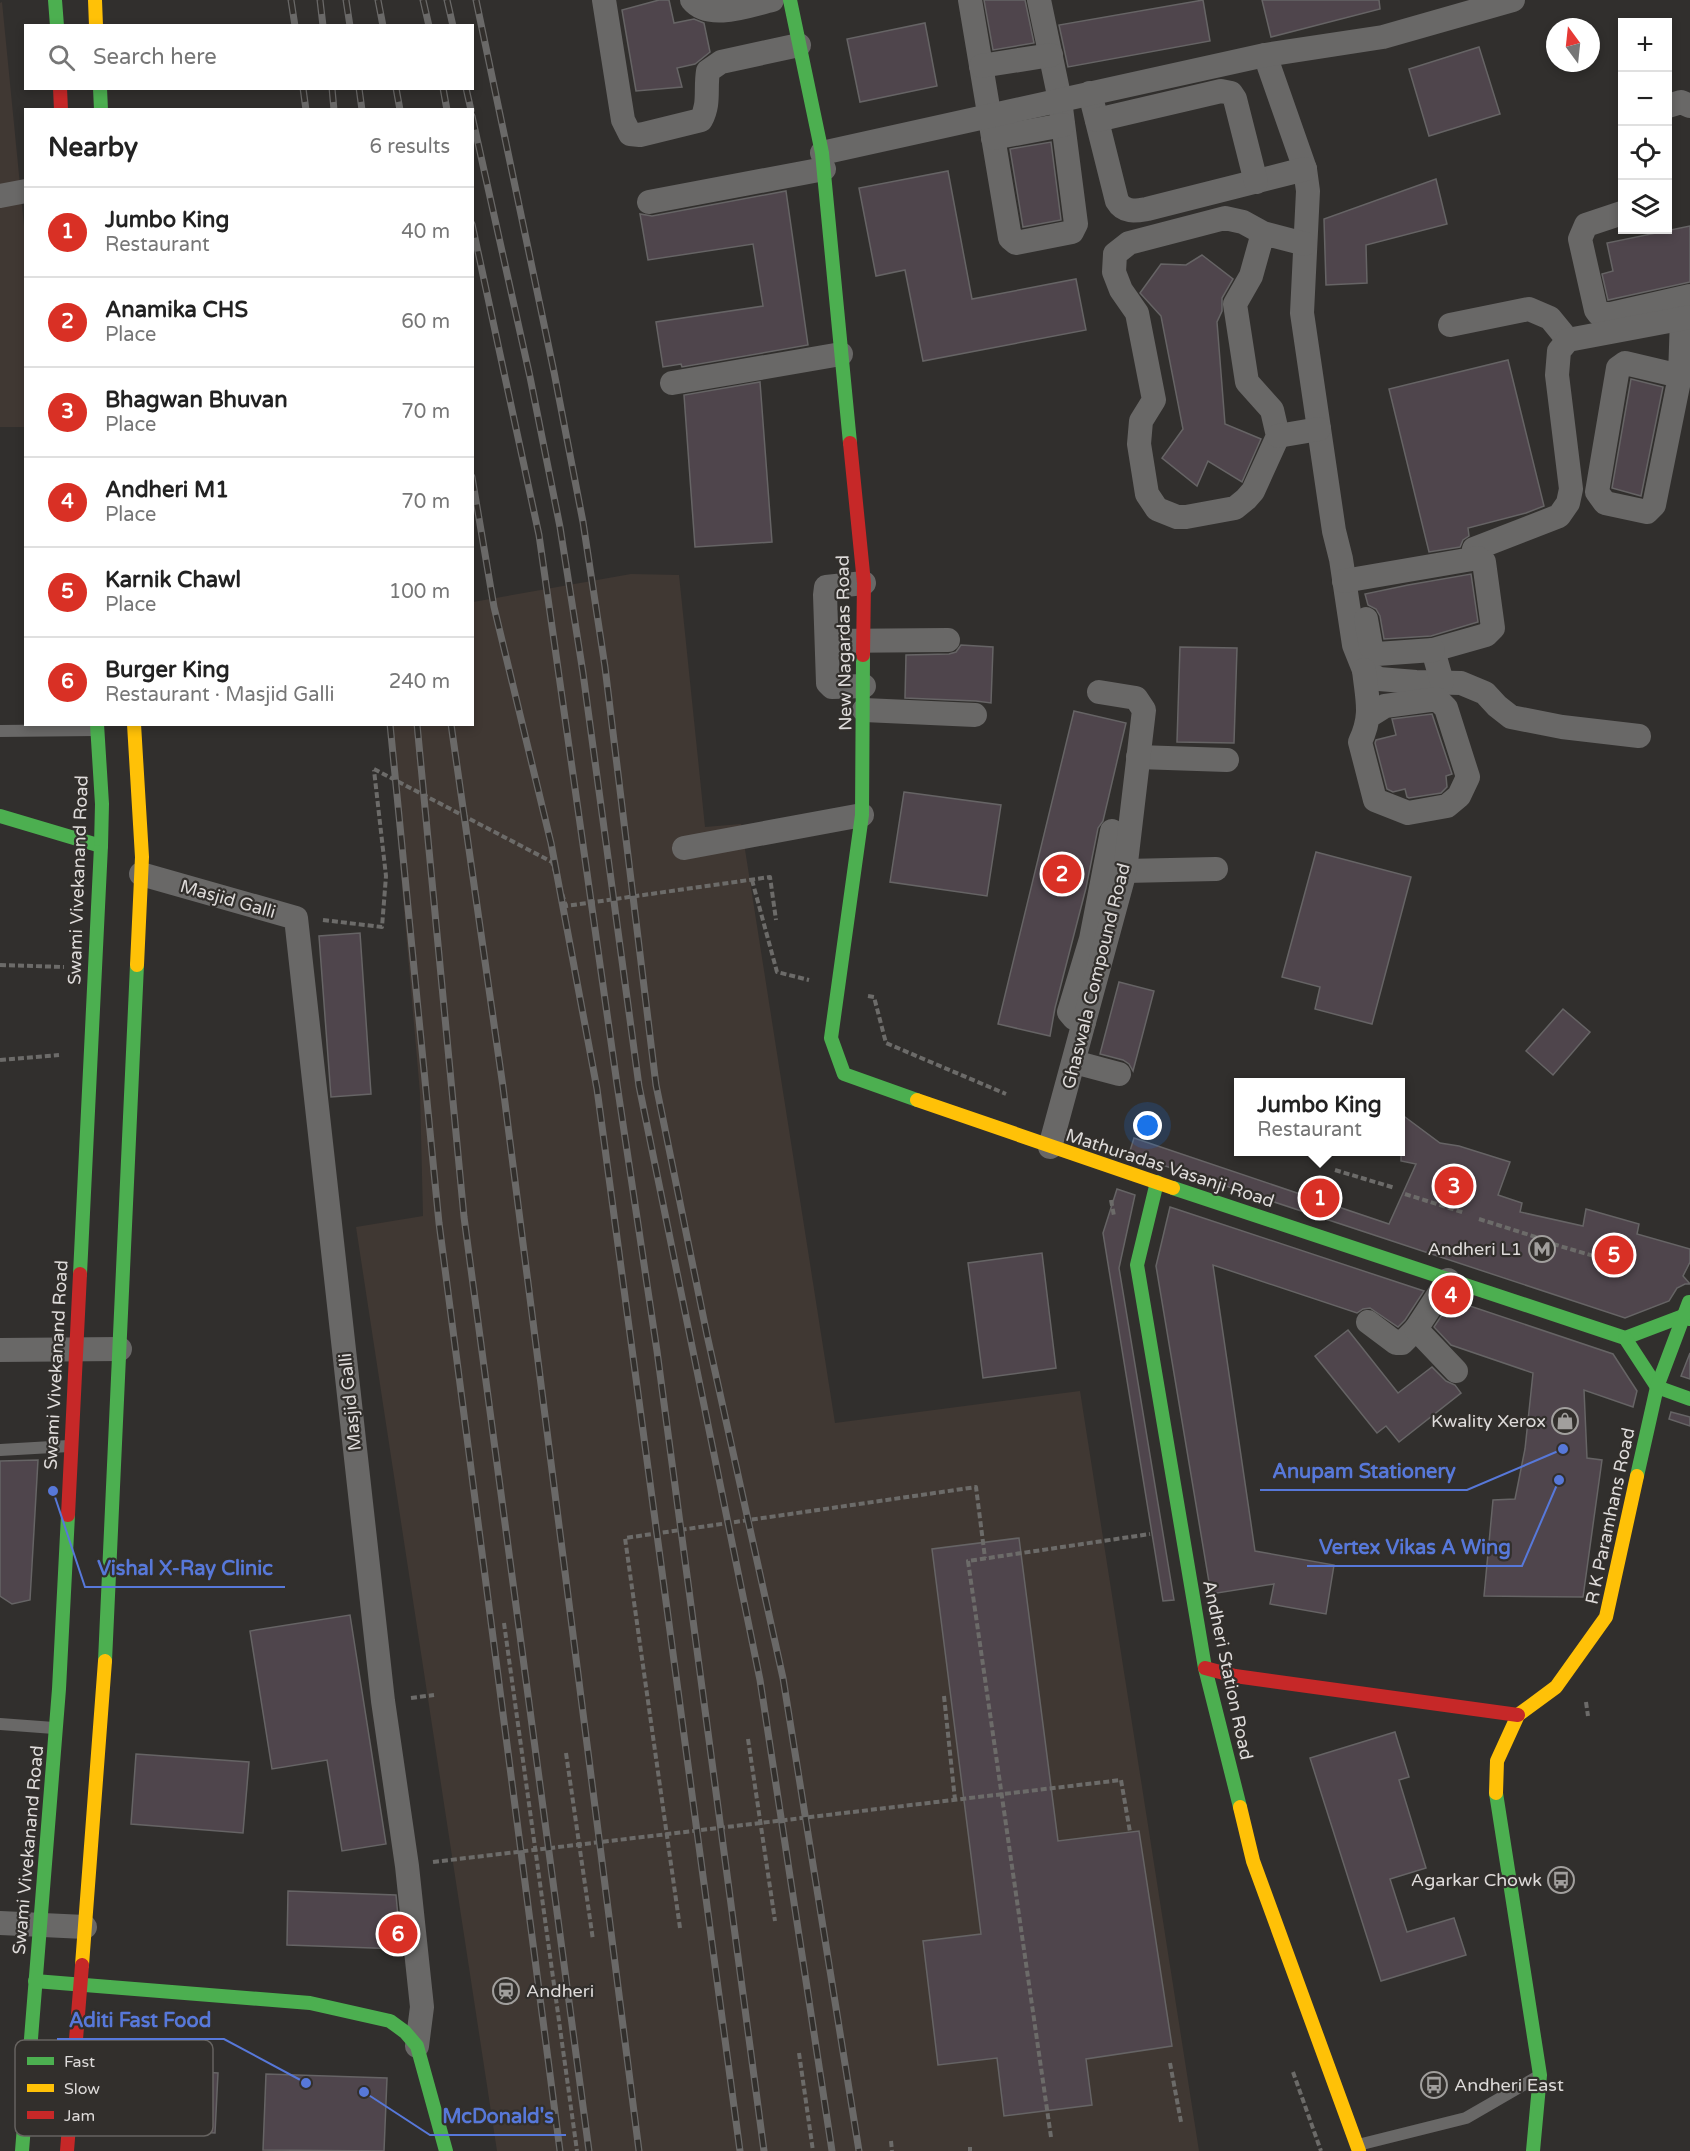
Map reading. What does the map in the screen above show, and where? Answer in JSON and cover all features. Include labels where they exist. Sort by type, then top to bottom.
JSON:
[{"type":"main road","points":[[55,0],[57,24]]},
{"type":"main road","points":[[95,0],[96,24]]},
{"type":"main road","name":"New Nagardas Road","points":[[790,0],[823,161],[864,583],[862,815],[831,1038],[844,1074],[977,1121]]},
{"type":"main road","points":[[60,90],[61,108]]},
{"type":"main road","points":[[100,90],[101,108]]},
{"type":"main road","points":[[76,2040],[104,1684],[142,857],[134,726]]},
{"type":"main road","name":"Swami Vivekanand Road","points":[[30,2040],[56,1728],[71,1446],[101,846],[102,804],[98,727]]},
{"type":"main road","points":[[0,816],[101,846]]},
{"type":"main road","name":"Mathuradas Vasanji Road","points":[[977,1121],[1625,1338]]},
{"type":"main road","name":"Andheri Station Road","points":[[1157,1182],[1137,1265],[1205,1668],[1253,1861],[1358,2148]]},
{"type":"main road","name":"R K Paramhans Road","points":[[1533,2151],[1540,2075],[1496,1796],[1497,1761],[1518,1715],[1556,1686],[1606,1617],[1657,1387],[1686,1317],[1690,1301]]},
{"type":"main road","points":[[1686,1317],[1625,1338],[1657,1387],[1690,1399]]},
{"type":"main road","points":[[1205,1668],[1235,1676],[1285,1684],[1518,1715]]},
{"type":"main road","points":[[35,1981],[310,2003],[390,2021],[405,2032],[417,2046],[446,2151]]},
{"type":"main road","name":"Swami Vivekanand Road","points":[[22,2151],[23,2136]]},
{"type":"main road","points":[[67,2151],[68,2136]]},
{"type":"street","points":[[604,0],[623,120],[630,134],[640,135],[701,120],[707,108],[708,71],[721,62],[799,45]]},
{"type":"street","points":[[692,0],[696,5],[708,10],[721,10],[772,0]]},
{"type":"street","points":[[970,0],[1010,238],[1016,243],[1072,232],[1076,224],[1060,100],[1039,0]]},
{"type":"street","points":[[650,202],[823,161],[1023,120],[1060,100],[1089,93],[1265,55],[1383,37],[1514,0]]},
{"type":"street","points":[[981,66],[1051,55]]},
{"type":"street","points":[[1265,55],[1305,169],[1308,191],[1302,313],[1334,531],[1371,647],[1377,654],[1433,650],[1486,635],[1493,628],[1484,562],[1478,558],[1351,580]]},
{"type":"street","points":[[1097,120],[1175,95],[1221,91],[1231,93],[1235,99],[1256,182]]},
{"type":"street","points":[[1089,93],[1117,201],[1120,207],[1127,210],[1147,209],[1305,169]]},
{"type":"street","points":[[1672,105],[1681,102],[1690,106]]},
{"type":"street","points":[[1023,120],[1063,125]]},
{"type":"street","points":[[0,196],[24,191]]},
{"type":"street","points":[[1618,215],[1586,225],[1581,233],[1580,239],[1599,314],[1611,314],[1690,296]]},
{"type":"street","points":[[1263,232],[1251,276],[1235,304],[1247,382],[1272,410],[1278,436],[1253,491],[1235,508],[1186,518],[1177,517],[1157,509],[1147,494],[1138,444],[1141,421],[1154,400],[1137,313],[1124,296],[1114,272],[1115,254],[1130,243],[1225,218],[1305,244]]},
{"type":"street","points":[[1450,325],[1529,309],[1550,318],[1568,340]]},
{"type":"street","points":[[1474,549],[1559,516],[1568,503],[1571,489],[1557,375],[1559,351],[1568,340],[1686,317],[1680,376],[1654,505],[1647,512],[1605,503],[1597,492],[1618,368],[1625,363],[1680,376]]},
{"type":"street","points":[[672,383],[841,354]]},
{"type":"street","points":[[1278,436],[1319,429]]},
{"type":"street","points":[[1351,580],[1354,645],[1364,670],[1370,716],[1360,742],[1375,800],[1408,813],[1447,806],[1459,796],[1468,777],[1446,708],[1437,699],[1432,688],[1433,650]]},
{"type":"street","points":[[864,583],[826,587],[828,683],[832,687],[864,686]]},
{"type":"street","points":[[827,648],[948,640]]},
{"type":"street","points":[[1364,670],[1379,679],[1432,688]]},
{"type":"street","points":[[1370,716],[1385,706],[1432,688],[1461,683],[1485,693],[1511,717],[1562,727],[1639,736]]},
{"type":"street","name":"Ghaswala Compound Road","points":[[1050,1147],[1125,871],[1138,757],[1143,710],[1136,698],[1100,692]]},
{"type":"street","points":[[864,711],[975,715]]},
{"type":"street","points":[[1138,757],[1227,760]]},
{"type":"street","points":[[684,848],[862,815]]},
{"type":"street","points":[[1084,1022],[1074,1018],[1070,1012],[1091,939],[1112,831]]},
{"type":"street","points":[[1125,871],[1216,869]]},
{"type":"street","name":"Masjid Galli","points":[[141,874],[296,918],[383,1701],[407,1866],[422,2007],[417,2046]]},
{"type":"street","points":[[1074,1062],[1119,1074]]},
{"type":"street","points":[[1368,1322],[1396,1343],[1402,1343],[1416,1329],[1448,1280]]},
{"type":"street","points":[[1416,1329],[1456,1371]]},
{"type":"street","points":[[0,1350],[120,1349]]},
{"type":"street","points":[[0,1923],[86,1927]]},
{"type":"lane","points":[[0,731],[98,727]]},
{"type":"lane","points":[[0,1450],[71,1446]]},
{"type":"lane","points":[[0,1724],[56,1728]]},
{"type":"lane","points":[[1358,2148],[1466,2118],[1540,2075]]},
{"type":"path","points":[[296,918],[382,927],[386,876],[374,769],[552,862],[566,906],[770,877],[776,920]]},
{"type":"path","points":[[752,880],[777,972],[820,983]]},
{"type":"path","points":[[0,965],[94,968]]},
{"type":"path","points":[[864,994],[874,997],[886,1043],[1016,1098]]},
{"type":"path","points":[[0,1060],[90,1053]]},
{"type":"path","points":[[1335,1170],[1395,1188]]},
{"type":"path","points":[[1405,1194],[1466,1213]]},
{"type":"path","points":[[1479,1219],[1539,1238]]},
{"type":"path","points":[[1553,1244],[1614,1262]]},
{"type":"path","points":[[680,1928],[625,1538],[976,1487],[985,1558]]},
{"type":"path","points":[[1051,2137],[968,1561],[1159,1533]]},
{"type":"path","points":[[504,1623],[577,2151]]},
{"type":"path","points":[[944,1696],[955,1800]]},
{"type":"path","points":[[1586,1702],[1588,1716]]},
{"type":"path","points":[[748,1739],[775,1921]]},
{"type":"path","points":[[566,1753],[593,1940]]},
{"type":"path","points":[[407,1866],[1121,1780],[1130,1832]]},
{"type":"path","points":[[799,2053],[813,2151]]},
{"type":"path","points":[[1170,2063],[1181,2121]]},
{"type":"path","points":[[891,2141],[892,2151]]},
{"type":"shaded area","points":[[2,2],[24,226],[24,427],[0,427],[0,3]]},
{"type":"shaded area","points":[[631,574],[679,575],[705,827],[741,824],[835,1423],[1080,1391],[1199,2151],[497,2151],[356,1227],[423,1216],[420,1093],[388,726],[474,726],[474,602]]},
{"type":"building","points":[[659,0],[669,0],[674,23],[694,19],[704,23],[710,52],[695,64],[677,68],[682,87],[636,91],[622,10]]},
{"type":"building","points":[[984,0],[1025,0],[1034,43],[993,50]]},
{"type":"building","points":[[1203,0],[1210,41],[1068,67],[1059,25]]},
{"type":"building","points":[[1262,0],[1379,0],[1380,9],[1271,37]]},
{"type":"building","points":[[925,23],[937,86],[860,102],[847,39]]},
{"type":"building","points":[[1479,47],[1500,114],[1429,136],[1409,69]]},
{"type":"building","points":[[1051,142],[1061,220],[1023,227],[1010,149]]},
{"type":"building","points":[[948,171],[972,299],[1076,279],[1086,330],[923,361],[905,270],[876,276],[859,188]]},
{"type":"building","points":[[1436,179],[1447,224],[1366,245],[1367,283],[1326,285],[1324,219]]},
{"type":"building","points":[[786,191],[808,345],[682,367],[681,364],[663,367],[656,322],[763,306],[753,244],[648,260],[640,214],[652,216]]},
{"type":"building","points":[[1690,226],[1690,282],[1608,300],[1602,274],[1613,271],[1607,243],[1651,234],[1672,234],[1672,230]]},
{"type":"building","points":[[1202,255],[1233,279],[1222,298],[1222,311],[1217,322],[1225,424],[1261,439],[1242,482],[1208,461],[1197,486],[1162,458],[1183,429],[1161,316],[1140,293],[1161,264],[1186,265]]},
{"type":"building","points":[[1508,360],[1544,506],[1468,528],[1469,536],[1463,540],[1460,547],[1429,552],[1389,389]]},
{"type":"building","points":[[1631,379],[1663,387],[1641,496],[1612,488]]},
{"type":"building","points":[[760,382],[772,542],[695,547],[684,395]]},
{"type":"building","points":[[1471,574],[1478,622],[1431,636],[1384,639],[1380,616],[1376,609],[1368,605],[1365,594]]},
{"type":"building","points":[[961,645],[993,647],[991,703],[905,698],[906,655],[949,654],[956,652]]},
{"type":"building","points":[[1180,647],[1237,648],[1234,743],[1177,742]]},
{"type":"building","points":[[1074,711],[1126,723],[1103,821],[1098,828],[1050,1036],[998,1024]]},
{"type":"building","points":[[1432,714],[1452,774],[1446,776],[1447,787],[1441,793],[1409,798],[1405,789],[1393,792],[1387,789],[1376,740],[1396,735],[1392,719]]},
{"type":"building","points":[[904,792],[1001,805],[987,896],[890,882]]},
{"type":"building","points":[[1316,852],[1411,877],[1372,1024],[1315,1009],[1320,987],[1282,977]]},
{"type":"building","points":[[360,933],[371,1094],[331,1097],[319,936]]},
{"type":"building","points":[[1119,982],[1154,991],[1133,1071],[1123,1060],[1100,1054]]},
{"type":"building","points":[[1563,1009],[1590,1032],[1553,1075],[1526,1051]]},
{"type":"building","points":[[1405,1117],[1440,1143],[1459,1146],[1510,1162],[1498,1195],[1522,1203],[1520,1212],[1583,1226],[1586,1209],[1639,1224],[1637,1234],[1690,1249],[1690,1262],[1683,1276],[1690,1284],[1677,1288],[1669,1301],[1625,1318],[1129,1154],[1134,1138],[1389,1224],[1416,1164],[1401,1161],[1401,1156],[1405,1156]]},
{"type":"building","points":[[1117,1189],[1135,1195],[1119,1268],[1174,1600],[1163,1601],[1103,1233]]},
{"type":"building","points":[[1170,1207],[1424,1291],[1398,1327],[1370,1308],[1357,1313],[1213,1265],[1255,1551],[1334,1565],[1326,1614],[1270,1604],[1274,1584],[1211,1594],[1156,1266]]},
{"type":"building","points":[[1042,1253],[1056,1368],[983,1378],[968,1263]]},
{"type":"building","points":[[1452,1300],[1613,1354],[1637,1391],[1633,1407],[1584,1390],[1587,1458],[1602,1460],[1583,1597],[1484,1596],[1493,1500],[1515,1499],[1525,1449],[1533,1373],[1451,1345],[1434,1327]]},
{"type":"building","points":[[1348,1330],[1398,1393],[1432,1367],[1446,1381],[1455,1385],[1461,1393],[1399,1442],[1386,1426],[1377,1433],[1315,1356]]},
{"type":"building","points":[[1690,1353],[1690,1379],[1681,1376]]},
{"type":"building","points":[[1671,1412],[1690,1417],[1690,1426],[1669,1419]]},
{"type":"building","points":[[38,1460],[30,1600],[12,1604],[0,1596],[0,1461]]},
{"type":"building","points":[[1019,1538],[1058,1841],[1139,1831],[1172,2046],[1086,2059],[1092,2105],[1004,2116],[997,2058],[938,2065],[923,1941],[981,1934],[932,1549]]},
{"type":"building","points":[[350,1615],[386,1844],[342,1851],[327,1760],[272,1769],[250,1631]]},
{"type":"building","points":[[1395,1732],[1409,1777],[1399,1780],[1426,1868],[1390,1879],[1407,1932],[1454,1918],[1466,1955],[1381,1981],[1310,1758]]},
{"type":"building","points":[[136,1754],[249,1762],[243,1833],[131,1824]]},
{"type":"building","points":[[288,1891],[396,1895],[401,1949],[287,1945]]},
{"type":"building","points":[[213,2073],[218,2073],[215,2133],[213,2133]]},
{"type":"building","points":[[266,2074],[387,2078],[384,2151],[263,2150]]},
{"type":"railway","points":[[291,0],[295,24]]},
{"type":"railway","points":[[320,0],[323,24]]},
{"type":"railway","points":[[346,0],[350,24]]},
{"type":"railway","points":[[378,0],[383,24]]},
{"type":"railway","points":[[423,0],[429,24]]},
{"type":"railway","points":[[447,0],[453,24]]},
{"type":"railway","points":[[476,0],[583,522],[605,667],[656,1085],[707,1335],[783,1678],[859,2151]]},
{"type":"railway","points":[[303,90],[306,108]]},
{"type":"railway","points":[[332,90],[334,108]]},
{"type":"railway","points":[[359,90],[362,108]]},
{"type":"railway","points":[[396,90],[400,108]]},
{"type":"railway","points":[[443,90],[447,108]]},
{"type":"railway","points":[[466,90],[471,108]]},
{"type":"railway","points":[[474,125],[530,377],[560,527],[583,673],[639,1086],[760,1680],[832,2151]]},
{"type":"railway","points":[[474,233],[539,535],[657,1351],[764,2151]]},
{"type":"railway","points":[[474,489],[494,607],[551,843],[597,1089],[740,2151]]},
{"type":"railway","points":[[390,726],[439,1223],[560,2151]]},
{"type":"railway","points":[[417,726],[464,1217],[589,2151]]},
{"type":"railway","points":[[451,726],[503,1087],[639,2151]]},
{"type":"traffic: fast","points":[[55,0],[57,24]]},
{"type":"traffic: fast","points":[[790,0],[822,153],[850,443]]},
{"type":"traffic: fast","points":[[100,90],[101,108]]},
{"type":"traffic: fast","points":[[863,655],[862,815],[831,1038],[844,1074],[917,1100]]},
{"type":"traffic: fast","points":[[80,1274],[101,846],[102,804],[97,726]]},
{"type":"traffic: fast","points":[[0,816],[101,846]]},
{"type":"traffic: fast","points":[[105,1661],[137,965]]},
{"type":"traffic: fast","points":[[1157,1182],[1137,1265],[1205,1668],[1240,1807]]},
{"type":"traffic: fast","points":[[1173,1188],[1625,1338],[1683,1316],[1690,1319]]},
{"type":"traffic: fast","points":[[1637,1476],[1657,1387],[1689,1302]]},
{"type":"traffic: fast","points":[[1625,1338],[1657,1387],[1690,1399]]},
{"type":"traffic: fast","points":[[31,2040],[59,1689],[68,1515]]},
{"type":"traffic: fast","points":[[1496,1793],[1540,2075],[1533,2151]]},
{"type":"traffic: fast","points":[[35,1981],[310,2003],[390,2021],[405,2032],[417,2046],[446,2151]]},
{"type":"traffic: fast","points":[[22,2151],[23,2136]]},
{"type":"traffic: slow","points":[[95,0],[96,24]]},
{"type":"traffic: slow","points":[[134,726],[142,857],[137,965]]},
{"type":"traffic: slow","points":[[917,1100],[1173,1188]]},
{"type":"traffic: slow","points":[[1496,1793],[1497,1761],[1518,1715],[1556,1687],[1606,1617],[1637,1476]]},
{"type":"traffic: slow","points":[[82,1965],[105,1661]]},
{"type":"traffic: slow","points":[[1240,1807],[1253,1861],[1359,2151]]},
{"type":"traffic: jam","points":[[60,90],[61,108]]},
{"type":"traffic: jam","points":[[850,443],[864,583],[863,655]]},
{"type":"traffic: jam","points":[[68,1515],[80,1274]]},
{"type":"traffic: jam","points":[[1205,1668],[1235,1676],[1518,1715]]},
{"type":"traffic: jam","points":[[76,2040],[82,1965]]},
{"type":"traffic: jam","points":[[67,2151],[68,2136]]},
{"type":"place","name":"Anamika CHS","points":[[1062,874]]},
{"type":"place","name":"Bhagwan Bhuvan","points":[[1454,1186]]},
{"type":"place","name":"Jumbo King","points":[[1320,1198]]},
{"type":"place","name":"Andheri L1","points":[[1542,1249]]},
{"type":"place","name":"Karnik Chawl","points":[[1614,1255]]},
{"type":"place","name":"Andheri M1","points":[[1451,1295]]},
{"type":"place","name":"Kwality Xerox","points":[[1565,1421]]},
{"type":"place","name":"Anupam Stationery","points":[[1563,1449]]},
{"type":"place","name":"Vertex Vikas A Wing","points":[[1559,1480]]},
{"type":"place","name":"Vishal X-Ray Clinic","points":[[53,1491]]},
{"type":"place","name":"Agarkar Chowk","points":[[1561,1880]]},
{"type":"place","name":"Burger King","points":[[398,1934]]},
{"type":"place","name":"Andheri","points":[[506,1991]]},
{"type":"place","name":"Aditi Fast Food","points":[[306,2083]]},
{"type":"place","name":"Andheri East","points":[[1434,2085]]},
{"type":"place","name":"McDonald's","points":[[364,2092]]}]
